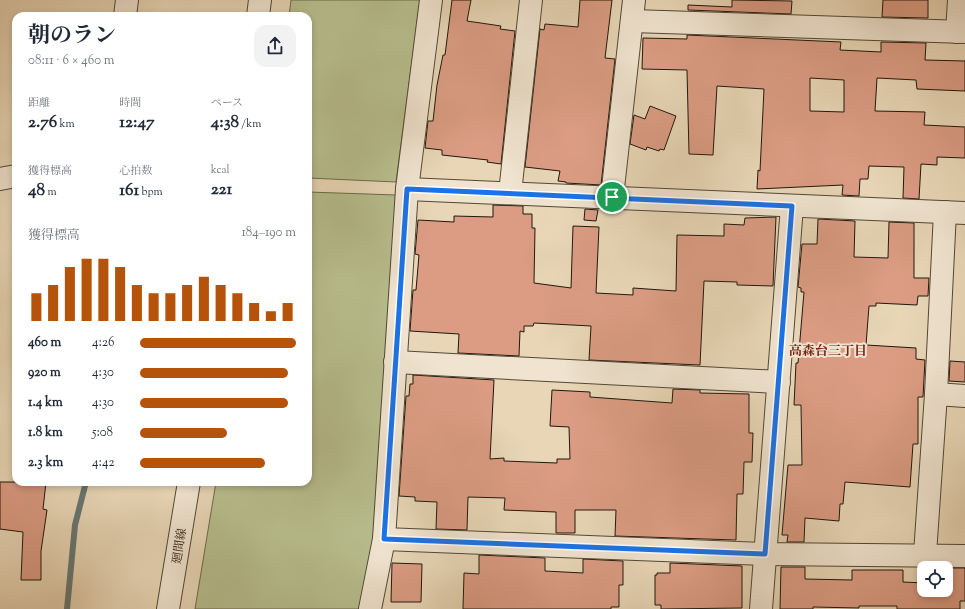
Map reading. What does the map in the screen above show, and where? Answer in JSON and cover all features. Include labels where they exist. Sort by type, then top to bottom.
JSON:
[{"type":"street","points":[[126,12],[127,0]]},
{"type":"street","points":[[258,12],[260,0]]},
{"type":"street","points":[[370,609],[384,539],[407,189],[431,0]]},
{"type":"street","points":[[510,193],[531,0]]},
{"type":"street","points":[[612,197],[633,10],[961,32],[959,0]]},
{"type":"street","points":[[0,179],[12,177]]},
{"type":"street","points":[[407,189],[955,213],[936,394],[925,554]]},
{"type":"street","points":[[761,609],[792,206]]},
{"type":"street","points":[[395,362],[779,382]]},
{"type":"street","points":[[936,394],[965,396]]},
{"type":"street","name":"廻間線","points":[[168,609],[189,486]]},
{"type":"street","points":[[384,539],[765,554],[925,554],[965,556]]},
{"type":"green space","points":[[291,0],[420,0],[396,182],[312,178],[312,12],[290,12]]},
{"type":"green space","points":[[312,192],[396,195],[374,542],[360,609],[195,609],[215,486],[312,486]]},
{"type":"building","points":[[452,0],[471,0],[467,21],[501,26],[500,29],[515,31],[501,164],[487,162],[488,160],[442,155],[442,150],[425,148],[428,121],[433,121],[437,85],[443,55],[445,55]]},
{"type":"building","points":[[580,0],[612,0],[605,58],[615,59],[601,185],[566,183],[558,181],[560,171],[525,167],[540,29],[544,30],[545,24],[578,27]]},
{"type":"building","points":[[732,0],[792,1],[791,14],[688,10],[688,5],[732,7]]},
{"type":"building","points":[[883,0],[928,0],[928,18],[882,17]]},
{"type":"building","points":[[687,35],[841,42],[840,50],[881,52],[881,42],[926,43],[925,60],[965,61],[965,91],[917,89],[916,80],[877,78],[875,111],[925,112],[924,125],[965,127],[965,158],[937,157],[937,165],[921,164],[919,199],[903,198],[904,167],[869,166],[868,179],[860,179],[859,196],[842,195],[843,185],[757,189],[758,170],[760,171],[764,89],[717,86],[713,155],[689,154],[687,70],[642,69],[643,38],[687,39]],"holes":[[[810,78],[844,80],[844,112],[810,111]]]},
{"type":"building","points":[[650,106],[676,116],[664,150],[660,149],[659,151],[647,147],[646,150],[630,144],[634,115],[645,119]]},
{"type":"building","points":[[493,205],[523,206],[523,214],[532,214],[532,228],[535,228],[534,283],[571,288],[573,226],[599,227],[596,293],[633,295],[633,288],[676,291],[677,235],[724,236],[724,224],[744,225],[745,218],[776,217],[773,286],[737,285],[737,282],[704,281],[700,365],[589,360],[591,326],[534,323],[533,326],[524,326],[524,332],[520,331],[519,356],[458,353],[459,334],[410,331],[413,290],[416,290],[419,255],[415,254],[418,220],[454,222],[454,216],[493,217]]},
{"type":"building","points":[[585,209],[598,210],[596,221],[584,220]]},
{"type":"building","points":[[818,219],[855,221],[854,257],[888,258],[889,222],[914,223],[914,278],[929,278],[928,296],[918,296],[917,305],[876,303],[876,306],[869,306],[866,345],[916,348],[916,359],[925,360],[923,397],[918,397],[918,444],[913,444],[910,487],[845,482],[843,504],[840,504],[839,521],[805,518],[804,542],[787,542],[788,535],[782,535],[788,465],[802,465],[801,405],[794,405],[796,363],[798,363],[804,292],[801,292],[801,288],[798,287],[802,244],[817,244]]},
{"type":"building","points":[[950,361],[965,362],[965,382],[949,381]]},
{"type":"building","points":[[413,375],[494,380],[490,459],[504,458],[504,461],[557,463],[557,459],[570,459],[569,427],[550,426],[552,390],[590,392],[590,397],[672,403],[673,389],[700,390],[700,393],[749,394],[749,433],[753,433],[752,462],[744,462],[743,494],[737,494],[736,540],[615,536],[616,510],[575,510],[575,533],[556,533],[556,512],[504,510],[505,498],[468,497],[467,530],[436,529],[437,502],[415,501],[415,497],[399,496],[406,396],[409,396],[410,384],[413,384]]},
{"type":"building","points":[[0,482],[12,482],[12,486],[46,486],[43,509],[47,510],[41,551],[41,580],[21,580],[23,532],[0,529]]},
{"type":"building","points":[[479,555],[545,558],[545,571],[583,573],[583,559],[623,561],[623,585],[619,585],[619,607],[611,607],[611,609],[463,609],[464,573],[479,574]]},
{"type":"building","points":[[392,563],[422,564],[421,602],[391,602]]},
{"type":"building","points":[[670,563],[742,566],[742,608],[661,609],[661,605],[655,605],[655,575],[657,575],[657,573],[670,573]]},
{"type":"building","points":[[781,567],[805,567],[805,579],[852,580],[852,570],[903,570],[903,582],[917,583],[917,597],[953,597],[953,568],[965,568],[965,601],[960,601],[960,609],[897,609],[897,606],[859,606],[859,608],[813,607],[813,609],[780,609]]},
{"type":"waterway","points":[[67,609],[75,525],[85,486]]},
{"type":"district","name":"高森台三丁目","points":[[828,350]]},
{"type":"route","points":[[407,189],[612,197],[792,206],[765,554],[384,539],[407,189]]}]
